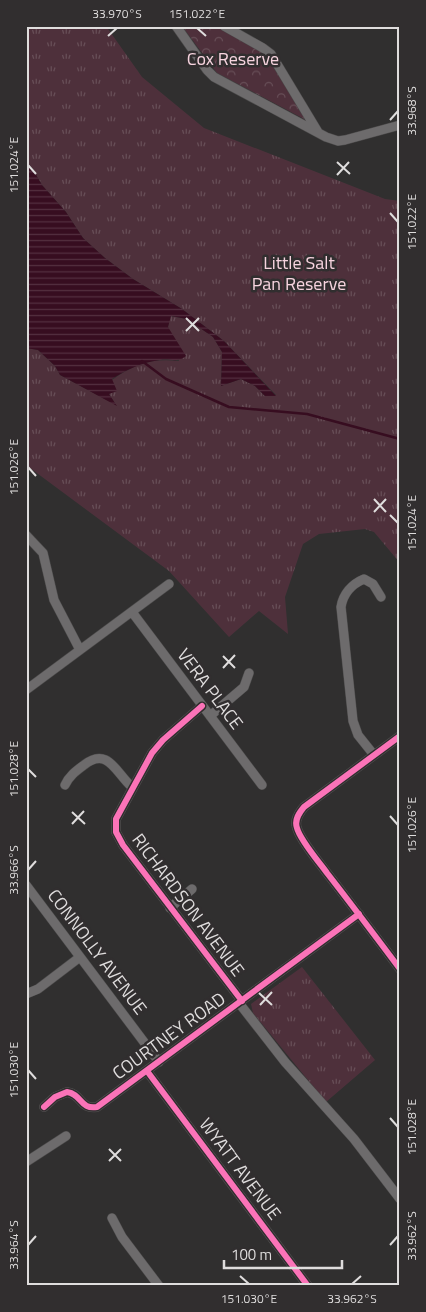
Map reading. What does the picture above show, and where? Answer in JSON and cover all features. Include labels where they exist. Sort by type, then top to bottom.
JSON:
[{"type":"street","points":[[176,26],[214,77],[332,139],[345,140],[400,125]]},
{"type":"street","points":[[224,26],[271,54],[318,132]]},
{"type":"street","points":[[26,535],[43,554],[54,600],[80,650]]},
{"type":"street","points":[[374,755],[358,735],[353,721],[341,607],[347,592],[356,583],[364,579],[373,584],[381,597]]},
{"type":"street","points":[[26,690],[169,584]]},
{"type":"street","name":"VERA PLACE","points":[[132,612],[262,786]]},
{"type":"street","points":[[210,716],[244,687],[249,673]]},
{"type":"street","name":"RICHARDSON AVENUE","points":[[202,706],[155,748],[116,819],[116,832],[123,845],[284,1062],[349,1133],[400,1199]]},
{"type":"street","points":[[400,736],[304,807],[297,817],[297,828],[300,834],[400,968]]},
{"type":"street","points":[[65,785],[73,773],[91,760],[100,757],[109,761],[132,788]]},
{"type":"street","name":"CONNOLLY AVENUE","points":[[26,885],[159,1062]]},
{"type":"street","points":[[170,908],[192,889]]},
{"type":"street","name":"COURTNEY ROAD","points":[[44,1107],[55,1097],[67,1092],[75,1094],[88,1108],[97,1107],[359,914]]},
{"type":"street","points":[[26,994],[38,989],[80,957]]},
{"type":"street","name":"WYATT AVENUE","points":[[147,1071],[308,1286]]},
{"type":"street","points":[[26,1162],[66,1136]]},
{"type":"street","points":[[112,1218],[122,1237],[159,1286]]},
{"type":"green space","name":"Little Salt Pan Reserve","points":[[26,26],[106,26],[142,77],[204,128],[385,199],[400,201],[400,563],[374,532],[365,529],[319,534],[303,544],[285,597],[288,634],[259,611],[229,637],[169,571],[26,465],[26,348],[38,350],[55,366],[60,375],[116,405],[109,394],[112,380],[143,363],[160,360],[179,361],[168,327],[170,316],[187,319],[213,337],[222,352],[221,386],[241,379],[255,386],[265,396],[276,395],[224,341],[182,309],[133,279],[105,258],[83,238],[66,212],[42,185],[26,161]]},
{"type":"green space","name":"Cox Reserve","points":[[182,26],[216,26],[259,49],[268,56],[306,120],[217,73]]},
{"type":"green space","points":[[302,967],[375,1060],[326,1102],[253,1013],[251,1004]]},
{"type":"shaded area","points":[[26,161],[42,185],[66,212],[83,238],[105,258],[133,279],[182,309],[224,341],[276,396],[265,396],[255,386],[241,379],[221,386],[222,352],[213,337],[187,319],[171,316],[168,327],[186,356],[179,360],[160,360],[140,365],[112,379],[117,391],[109,394],[117,406],[60,375],[55,366],[38,350],[26,348]]},
{"type":"waterway","points":[[142,361],[166,379],[229,407],[307,414],[400,439]]},
{"type":"cycle path","points":[[202,706],[163,740],[152,753],[116,819],[116,832],[123,845],[242,1001]]},
{"type":"cycle path","points":[[400,736],[304,807],[296,822],[299,833],[310,851],[400,969]]},
{"type":"cycle path","points":[[44,1107],[55,1097],[67,1092],[72,1093],[87,1106],[97,1107],[359,914]]},
{"type":"cycle path","points":[[147,1071],[308,1286]]}]
